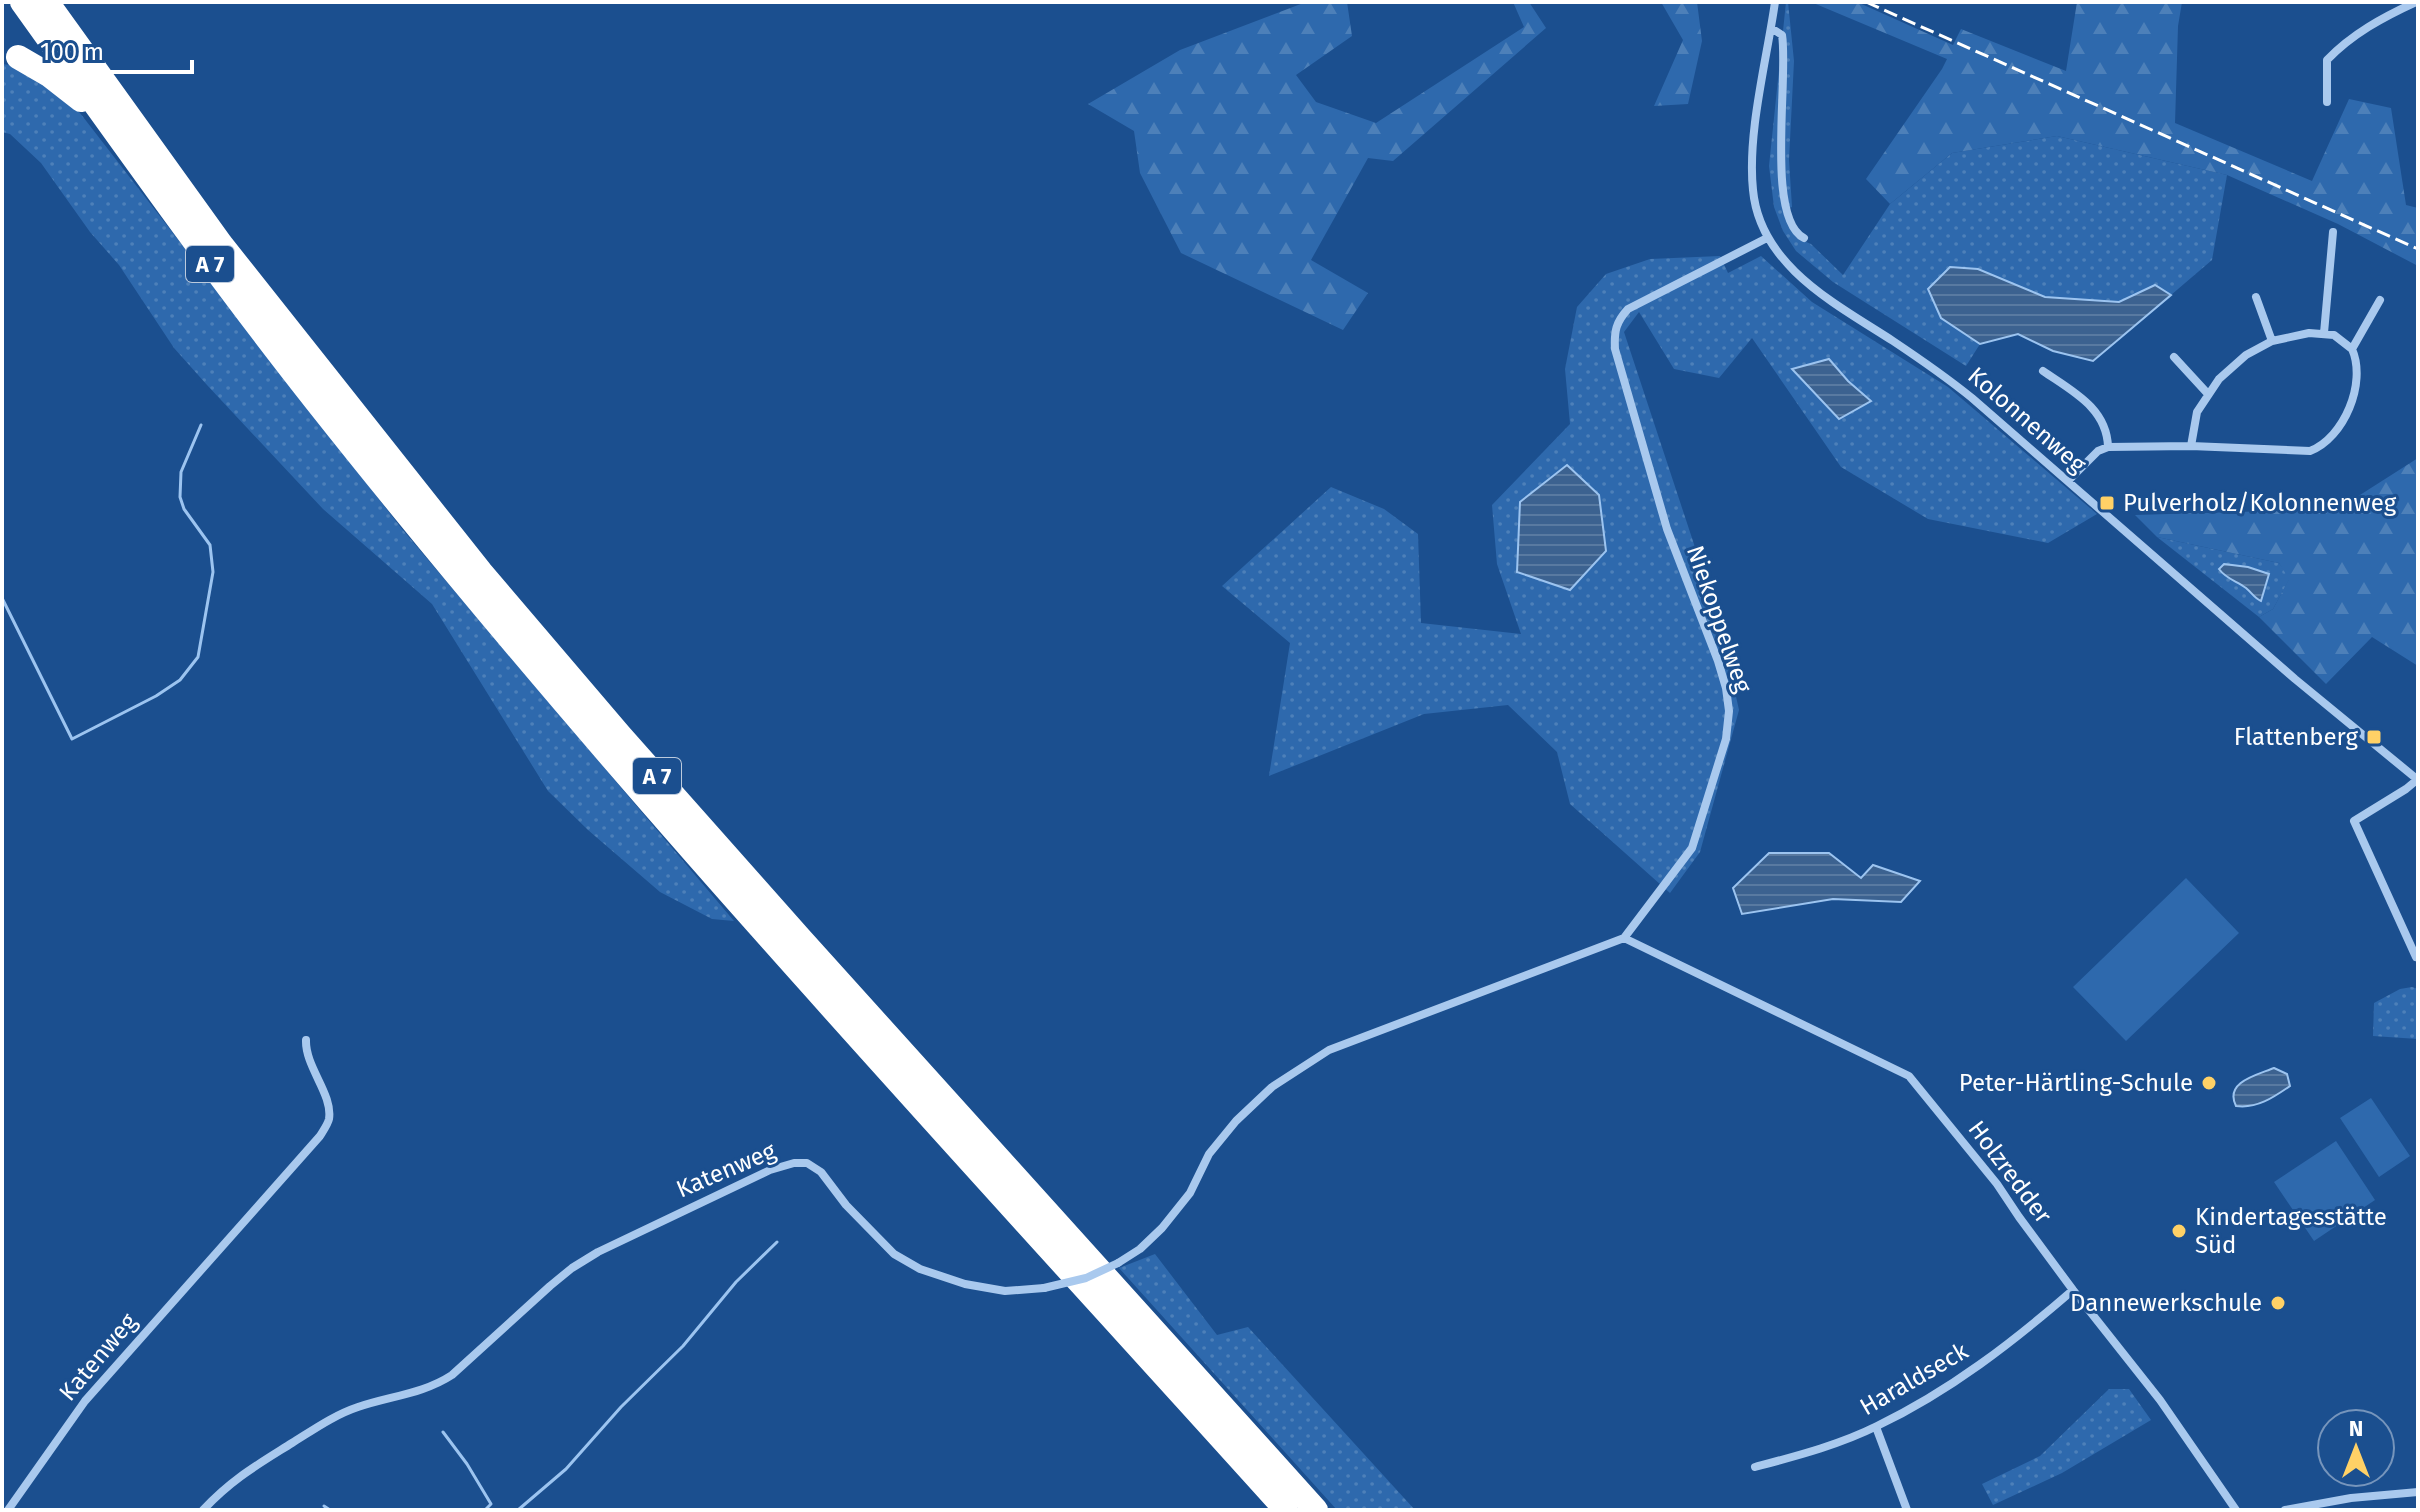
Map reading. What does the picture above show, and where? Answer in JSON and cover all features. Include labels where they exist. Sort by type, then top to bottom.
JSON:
[{"type":"highway","name":"A 7","points":[[22,2],[106,123],[232,294],[438,551],[635,784],[1286,1510]]},
{"type":"highway","name":"A 7","points":[[47,2],[221,244],[481,572],[810,950],[1316,1510]]},
{"type":"highway","points":[[18,57],[63,85],[106,123]]},
{"type":"street","name":"Kolonnenweg","points":[[1775,2],[1752,165],[1755,202],[1767,238],[1793,270],[1820,294],[1936,369],[2295,679],[2418,780]]},
{"type":"street","points":[[2327,102],[2327,60],[2343,43],[2389,14],[2416,2]]},
{"type":"street","points":[[1771,28],[1782,35],[1785,54],[1781,161],[1785,209],[1797,234],[1804,238]]},
{"type":"street","points":[[2324,333],[2333,232]]},
{"type":"street","name":"Niekoppelweg","points":[[1624,938],[1692,848],[1726,739],[1729,711],[1718,661],[1667,529],[1615,349],[1616,324],[1628,309],[1767,238]]},
{"type":"street","points":[[2256,297],[2272,341]]},
{"type":"street","points":[[2352,349],[2380,300]]},
{"type":"street","points":[[2068,481],[2098,451],[2108,447],[2191,446],[2310,451],[2323,446],[2341,425],[2354,391],[2358,372],[2352,349],[2334,335],[2324,333],[2292,335],[2272,341],[2246,355],[2231,367],[2197,412],[2191,446]]},
{"type":"street","points":[[2174,357],[2208,394]]},
{"type":"street","points":[[2043,371],[2089,403],[2104,423],[2108,447]]},
{"type":"street","points":[[2416,957],[2354,821],[2418,780]]},
{"type":"street","name":"Katenweg","points":[[203,1510],[246,1470],[328,1420],[359,1407],[439,1384],[572,1268],[598,1252],[770,1170],[794,1163],[807,1163],[821,1172],[846,1205],[894,1254],[920,1269],[965,1284],[1005,1291],[1044,1288],[1086,1278],[1140,1249],[1162,1228],[1190,1193],[1209,1154],[1236,1121],[1272,1087],[1329,1050],[1624,938]]},
{"type":"street","name":"Holzredder","points":[[1624,938],[1909,1076],[1997,1184],[2073,1290],[2160,1400],[2236,1510]]},
{"type":"street","name":"Katenweg","points":[[8,1510],[85,1401],[320,1136],[329,1120],[328,1107],[306,1052],[306,1040]]},
{"type":"street","name":"Haraldseck","points":[[1755,1467],[1876,1427],[1975,1370],[2016,1340],[2073,1290]]},
{"type":"street","points":[[1876,1427],[1907,1510]]},
{"type":"street","points":[[2285,1510],[2351,1498],[2418,1492]]},
{"type":"green space","points":[[1306,2],[1347,2],[1352,36],[1296,75],[1316,102],[1376,123],[1524,27],[1513,2],[1529,2],[1546,28],[1393,161],[1368,158],[1311,260],[1368,293],[1343,330],[1181,253],[1140,173],[1134,131],[1088,104],[1180,50]]},
{"type":"green space","points":[[1661,2],[1697,2],[1702,41],[1688,104],[1654,106],[1683,40]]},
{"type":"green space","points":[[1786,2],[1794,61],[1789,160],[1792,207],[1784,210],[1797,238],[1811,244],[1843,275],[1890,204],[1952,153],[2057,136],[2227,175],[2212,260],[2171,295],[2155,285],[2119,302],[2045,297],[1978,269],[1941,318],[1980,344],[1966,366],[1833,282],[1796,251],[1783,231],[1774,207],[1769,166]]},
{"type":"green space","points":[[1811,2],[1857,2],[1953,45],[1961,29],[2066,71],[2077,2],[2182,2],[2178,26],[2175,123],[2312,181],[2349,99],[2391,108],[2406,205],[2418,208],[2418,266],[2338,224],[2227,175],[2057,136],[1952,153],[1890,204],[1866,179],[1947,59]]},
{"type":"green space","points":[[2,64],[34,76],[54,89],[80,113],[402,529],[734,921],[712,919],[660,892],[548,791],[432,604],[323,509],[207,385],[174,348],[119,265],[90,232],[41,163],[10,134],[2,132]]},
{"type":"green space","points":[[1720,256],[1728,273],[1761,256],[1812,302],[1948,387],[2097,514],[2048,543],[1928,519],[1841,467],[1752,338],[1719,378],[1674,369],[1639,312],[1624,332],[1719,620],[1739,710],[1700,852],[1670,893],[1570,804],[1557,752],[1508,705],[1424,714],[1269,776],[1290,643],[1222,586],[1331,487],[1384,509],[1418,534],[1421,623],[1521,634],[1497,564],[1492,505],[1570,424],[1565,369],[1577,307],[1606,274],[1650,259]],"holes":[[[1829,359],[1871,401],[1838,419],[1793,369]],[[1567,465],[1599,495],[1606,551],[1591,567]]]},
{"type":"green space","points":[[2418,458],[2418,666],[2372,637],[2326,684],[2259,617],[2273,609],[2289,579],[2279,563],[2157,537],[2135,515],[2338,509]]},
{"type":"green space","points":[[2157,537],[2279,563],[2290,578],[2273,609],[2259,617]]},
{"type":"green space","points":[[2186,878],[2239,933],[2126,1041],[2073,987]]},
{"type":"green space","points":[[2400,989],[2418,989],[2418,1039],[2373,1036],[2374,1003]]},
{"type":"green space","points":[[2371,1098],[2410,1156],[2379,1177],[2340,1118]]},
{"type":"green space","points":[[2336,1141],[2375,1200],[2314,1241],[2274,1182]]},
{"type":"green space","points":[[1155,1254],[1217,1335],[1248,1327],[1415,1510],[1337,1510],[1119,1268]]},
{"type":"green space","points":[[2109,1389],[2129,1389],[2151,1420],[2062,1473],[1993,1505],[1982,1484],[2040,1456]]},
{"type":"shaded area","points":[[1950,267],[1978,269],[2045,297],[2119,302],[2155,285],[2171,295],[2093,361],[2053,351],[2018,334],[1980,344],[1941,318],[1928,289]]},
{"type":"shaded area","points":[[1829,359],[1871,401],[1839,419],[1792,369]]},
{"type":"shaded area","points":[[1567,465],[1599,495],[1606,551],[1570,590],[1517,572],[1520,502]]},
{"type":"shaded area","points":[[2224,564],[2269,574],[2261,601],[2222,572],[2219,569]]},
{"type":"shaded area","points":[[1769,853],[1829,853],[1861,878],[1873,865],[1920,881],[1901,902],[1833,899],[1742,914],[1733,888]]},
{"type":"shaded area","points":[[2274,1068],[2287,1074],[2290,1086],[2258,1104],[2236,1106],[2233,1098],[2238,1085]]},
{"type":"waterway","points":[[2,598],[72,739],[156,696],[180,680],[198,657],[213,572],[210,545],[184,509],[180,497],[181,472],[201,425]]},
{"type":"waterway","points":[[518,1510],[566,1469],[621,1407],[683,1346],[736,1282],[777,1242]]},
{"type":"waterway","points":[[443,1432],[491,1504],[485,1510]]},
{"type":"waterway","points":[[324,1506],[330,1510]]},
{"type":"railway","points":[[1866,2],[2418,249]]},
{"type":"place","name":"Pulverholz/Kolonnenweg","points":[[2107,503]]},
{"type":"place","name":"Flattenberg","points":[[2374,737]]},
{"type":"place","name":"Peter-Härtling-Schule","points":[[2209,1083]]},
{"type":"place","name":"Kindertagesstätte Süd","points":[[2179,1231]]},
{"type":"place","name":"Dannewerkschule","points":[[2278,1303]]}]
